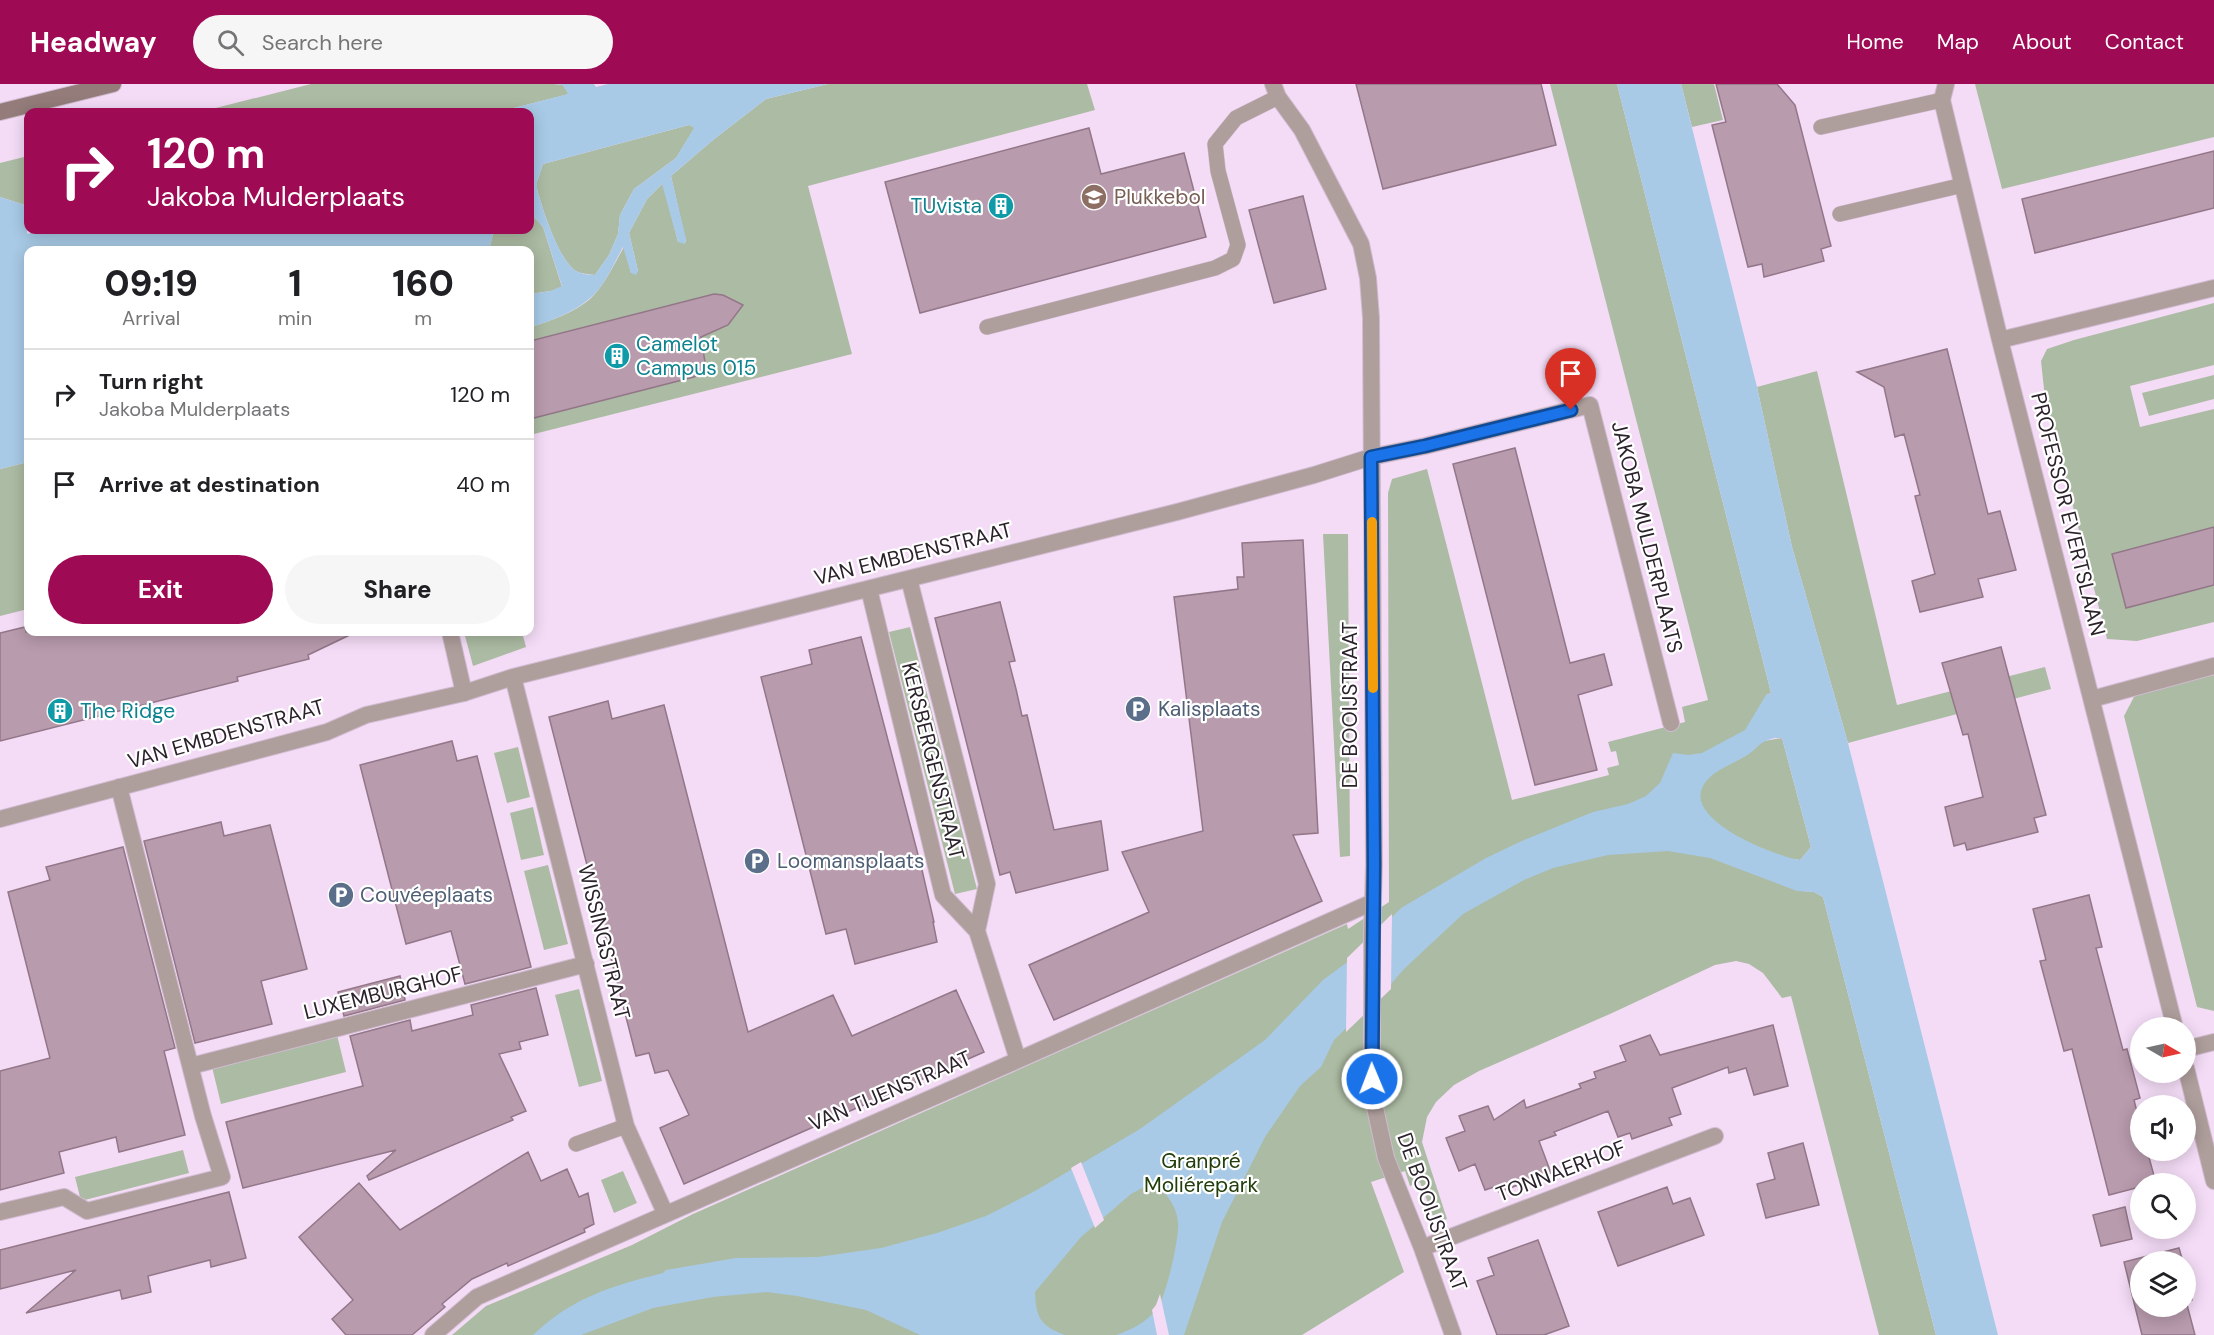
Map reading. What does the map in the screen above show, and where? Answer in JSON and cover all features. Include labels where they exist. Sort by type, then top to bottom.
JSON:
[{"type":"main road","points":[[0,112],[113,84]]},
{"type":"street","name":"DE BOOIJSTRAAT","points":[[1276,90],[1302,130],[1361,244],[1368,278],[1371,318],[1374,854],[1372,1094],[1386,1158],[1422,1248],[1453,1335]]},
{"type":"street","name":"PROFESSOR EVERTSLAAN","points":[[1944,92],[1963,185],[2000,340],[2172,1017]]},
{"type":"street","points":[[2000,340],[2214,288]]},
{"type":"street","name":"JAKOBA MULDERPLAATS","points":[[1371,457],[1590,405],[1671,723]]},
{"type":"street","name":"VAN EMBDENSTRAAT","points":[[0,819],[327,732],[366,715],[464,693],[513,677],[1177,512],[1371,457]]},
{"type":"street","name":"KERSBERGENSTRAAT","points":[[909,579],[987,884],[977,931]]},
{"type":"street","name":"KERSBERGENSTRAAT","points":[[869,589],[943,896],[977,931],[1018,1060]]},
{"type":"street","points":[[451,636],[464,693]]},
{"type":"street","points":[[2092,699],[2214,666]]},
{"type":"street","name":"WISSINGSTRAAT","points":[[513,677],[626,1126],[665,1213]]},
{"type":"street","points":[[0,1212],[64,1197],[87,1211],[222,1177],[119,787]]},
{"type":"street","name":"VAN TIJENSTRAAT","points":[[433,1335],[477,1297],[1372,902]]},
{"type":"street","name":"LUXEMBURGHOF","points":[[191,1066],[586,964]]},
{"type":"street","points":[[2196,1046],[2214,1041]]},
{"type":"street","points":[[2190,1083],[2214,1181]]},
{"type":"street","name":"TONNAERHOF","points":[[1422,1248],[1715,1136]]},
{"type":"lane","points":[[987,327],[1215,268],[1233,259],[1238,245],[1218,171],[1215,144],[1236,118],[1276,90]]},
{"type":"lane","name":"PROFESSOR EVERTSLAAN","points":[[1821,127],[1944,92]]},
{"type":"lane","points":[[1840,214],[1963,185]]},
{"type":"lane","points":[[576,1144],[626,1126]]},
{"type":"green space","points":[[311,84],[554,84],[563,85],[569,94],[514,108],[216,108]]},
{"type":"green space","points":[[828,84],[1087,84],[1095,110],[808,186],[852,354],[534,434],[534,326],[562,316],[590,299],[605,281],[624,247],[631,273],[638,271],[629,233],[647,199],[663,183],[678,242],[686,242],[671,176],[766,99]]},
{"type":"green space","name":"Granpré Moliérepark","points":[[1550,84],[1617,84],[1771,693],[1766,695],[1764,741],[1782,738],[1811,847],[1800,860],[1794,859],[1802,891],[1814,892],[1823,897],[1936,1335],[1879,1335],[1791,996],[1782,998],[1763,973],[1749,964],[1736,961],[1715,965],[1479,1071],[1454,1085],[1436,1102],[1427,1117],[1422,1142],[1447,1219],[1436,1224],[1420,1182],[1410,1186],[1405,1171],[1371,1182],[1404,1272],[1302,1335],[452,1335],[486,1306],[632,1245],[693,1214],[1347,924],[1348,929],[1389,902],[1388,493],[1392,479],[1427,469],[1512,800],[1609,775],[1607,768],[1619,765],[1616,751],[1611,752],[1608,742],[1685,722],[1682,707],[1708,700]]},
{"type":"green space","points":[[1681,84],[1714,84],[1723,120],[1692,127]]},
{"type":"green space","points":[[1975,84],[2214,84],[2214,137],[2002,189]]},
{"type":"green space","points":[[689,125],[695,127],[676,158],[634,189],[620,215],[618,234],[609,255],[595,275],[576,271],[569,265],[557,245],[537,189],[543,164]]},
{"type":"green space","points":[[24,157],[24,205],[0,197],[0,163]]},
{"type":"green space","points":[[534,217],[543,227],[562,287],[534,293],[534,246],[490,246],[493,234],[534,234]]},
{"type":"green space","points":[[2214,303],[2214,365],[2130,386],[2140,427],[2214,409],[2214,622],[2137,641],[2107,639],[2045,398],[2041,361],[2047,349]]},
{"type":"green space","points":[[1817,371],[1897,705],[2045,667],[2051,689],[1848,743],[1792,547],[1757,387]]},
{"type":"green space","points":[[2214,375],[2214,399],[2149,416],[2142,393]]},
{"type":"green space","points":[[24,463],[24,610],[0,616],[0,469]]},
{"type":"green space","points":[[1323,534],[1348,534],[1350,856],[1340,857]]},
{"type":"green space","points":[[910,627],[977,889],[955,894],[889,632]]},
{"type":"green space","points":[[465,636],[523,636],[526,647],[473,666]]},
{"type":"green space","points":[[2214,675],[2214,1011],[2197,1007],[2124,716],[2136,693]]},
{"type":"green space","points":[[518,747],[530,797],[507,803],[494,753]]},
{"type":"green space","points":[[533,807],[544,855],[521,860],[510,813]]},
{"type":"green space","points":[[548,865],[568,944],[544,950],[524,871]]},
{"type":"green space","points":[[579,989],[602,1081],[579,1087],[555,995]]},
{"type":"green space","points":[[337,1035],[346,1072],[221,1104],[212,1067]]},
{"type":"green space","points":[[183,1150],[189,1173],[81,1201],[75,1177]]},
{"type":"green space","points":[[623,1171],[637,1203],[614,1213],[601,1180]]},
{"type":"water","points":[[554,84],[594,84],[596,87],[608,84],[828,84],[766,99],[671,176],[686,239],[685,244],[678,242],[662,184],[647,199],[629,233],[638,271],[636,275],[631,273],[623,247],[595,294],[561,316],[534,326],[534,293],[551,291],[562,286],[543,227],[534,217],[534,108],[514,108],[568,94],[563,85]],"holes":[[[689,125],[694,128],[676,158],[634,189],[620,215],[618,234],[609,255],[595,275],[576,271],[569,265],[557,245],[537,189],[543,164]]]},
{"type":"water","points":[[1617,84],[1681,84],[1757,387],[1792,547],[1848,743],[1998,1335],[1936,1335],[1823,897],[1814,892],[1797,891],[1710,858],[1668,851],[1608,855],[1553,868],[1524,880],[1463,914],[1404,969],[1334,1040],[1321,1067],[1300,1086],[1265,1137],[1222,1222],[1184,1335],[1116,1335],[1150,1317],[1158,1307],[1165,1291],[1175,1252],[1178,1222],[1174,1207],[1165,1193],[1144,1187],[1131,1194],[1081,1237],[1035,1292],[1041,1320],[1050,1328],[1065,1335],[920,1335],[866,1310],[767,1292],[713,1297],[653,1308],[581,1335],[533,1335],[578,1302],[610,1288],[663,1273],[666,1270],[736,1258],[818,1257],[881,1248],[937,1233],[986,1216],[1035,1191],[1140,1129],[1265,1040],[1323,980],[1346,963],[1401,908],[1486,858],[1524,840],[1593,812],[1628,804],[1646,796],[1660,783],[1673,753],[1688,755],[1702,753],[1745,730],[1766,695],[1771,693]],"holes":[[[1782,738],[1811,847],[1800,860],[1772,852],[1735,835],[1707,812],[1701,799],[1703,786],[1716,772],[1749,754],[1764,742]]]},
{"type":"water","points":[[0,197],[24,205],[24,234],[493,234],[490,246],[24,246],[24,463],[0,469]]},
{"type":"pier","points":[[1392,914],[1391,989],[1346,1032],[1347,958]]},
{"type":"pier","points":[[1081,1162],[1104,1220],[1095,1228],[1071,1168]]},
{"type":"pier","points":[[1160,1294],[1169,1335],[1157,1335],[1152,1310]]},
{"type":"building","points":[[1356,84],[1541,84],[1556,145],[1383,189]]},
{"type":"building","points":[[1716,84],[1777,84],[1795,105],[1831,246],[1821,249],[1824,261],[1764,277],[1762,264],[1748,267],[1712,125],[1726,122]]},
{"type":"building","name":"TUvista","points":[[1089,128],[1101,174],[1184,153],[1206,237],[920,313],[885,182]]},
{"type":"building","points":[[2214,151],[2214,208],[2035,253],[2022,199]]},
{"type":"building","points":[[1303,196],[1326,289],[1274,303],[1249,210]]},
{"type":"building","name":"Camelot Campus 015","points":[[714,294],[723,295],[743,305],[728,325],[701,337],[705,368],[694,377],[534,418],[534,340]]},
{"type":"building","points":[[1947,349],[1988,514],[2000,511],[2016,570],[1978,579],[1983,597],[1920,612],[1912,581],[1935,574],[1915,496],[1920,495],[1904,434],[1895,437],[1884,387],[1857,372]]},
{"type":"building","points":[[1515,448],[1570,663],[1604,654],[1612,685],[1578,695],[1597,770],[1535,785],[1453,464]]},
{"type":"building","points":[[2214,527],[2214,585],[2126,608],[2112,554]]},
{"type":"building","points":[[1303,540],[1318,833],[1293,835],[1322,901],[1054,1020],[1029,965],[1149,912],[1122,852],[1203,831],[1174,597],[1238,589],[1237,577],[1244,577],[1242,543]]},
{"type":"building","points":[[1000,602],[1015,661],[1009,662],[1022,716],[1027,715],[1054,830],[1101,821],[1108,870],[1016,893],[1010,872],[1000,875],[935,618]]},
{"type":"building","name":"The Ridge","points":[[24,627],[24,636],[348,636],[308,655],[309,659],[237,677],[238,681],[0,741],[0,633]]},
{"type":"building","points":[[861,637],[922,870],[937,942],[855,964],[846,929],[826,934],[761,677],[812,664],[809,650]]},
{"type":"building","points":[[2001,647],[2046,815],[2034,818],[2038,832],[1967,850],[1965,843],[1954,846],[1945,807],[1983,797],[1968,734],[1963,735],[1942,663]]},
{"type":"building","points":[[608,701],[612,719],[664,705],[748,1032],[833,995],[852,1036],[956,990],[984,1052],[684,1184],[660,1128],[689,1115],[668,1070],[655,1073],[649,1053],[636,1056],[549,717]]},
{"type":"building","points":[[452,741],[457,761],[477,756],[531,967],[465,984],[451,931],[406,944],[360,765]]},
{"type":"building","points":[[221,822],[224,836],[270,825],[307,969],[261,981],[272,1024],[195,1043],[144,841]]},
{"type":"building","points":[[123,847],[175,1048],[164,1051],[185,1135],[119,1152],[116,1137],[59,1152],[64,1173],[0,1190],[0,1071],[50,1058],[8,892],[50,880],[46,867]]},
{"type":"building","points":[[2089,895],[2102,947],[2096,948],[2123,1050],[2127,1049],[2130,1060],[2130,1083],[2136,1083],[2139,1095],[2130,1095],[2130,1161],[2150,1161],[2153,1173],[2130,1173],[2130,1190],[2109,1195],[2072,1049],[2064,1051],[2040,961],[2046,960],[2033,909]]},
{"type":"building","points":[[400,976],[405,1000],[344,1016],[338,992]]},
{"type":"building","points":[[536,988],[548,1035],[519,1042],[521,1049],[499,1054],[526,1111],[511,1117],[513,1120],[369,1180],[367,1176],[396,1150],[243,1188],[226,1122],[363,1086],[350,1036],[410,1020],[412,1031],[473,1015],[471,1005]]},
{"type":"building","points":[[1773,1025],[1788,1086],[1754,1095],[1746,1068],[1729,1073],[1728,1067],[1672,1088],[1681,1114],[1669,1118],[1672,1125],[1632,1139],[1630,1133],[1618,1137],[1608,1111],[1554,1132],[1556,1135],[1539,1141],[1551,1173],[1499,1192],[1497,1186],[1485,1190],[1475,1164],[1459,1171],[1446,1138],[1465,1131],[1459,1116],[1488,1106],[1494,1120],[1524,1100],[1526,1108],[1581,1088],[1579,1084],[1596,1078],[1594,1072],[1626,1061],[1620,1046],[1650,1035],[1660,1055]]},
{"type":"building","points":[[1803,1143],[1819,1205],[1766,1218],[1757,1184],[1775,1179],[1768,1153]]},
{"type":"building","points":[[528,1152],[541,1181],[567,1169],[579,1197],[588,1193],[594,1224],[584,1229],[585,1232],[508,1266],[507,1263],[472,1279],[442,1304],[445,1307],[412,1335],[346,1335],[332,1319],[353,1300],[299,1237],[359,1183],[400,1230]]},
{"type":"building","points":[[1667,1187],[1673,1204],[1690,1198],[1704,1235],[1618,1266],[1598,1212]]},
{"type":"building","points":[[229,1192],[246,1258],[211,1267],[210,1260],[148,1276],[151,1292],[122,1299],[120,1290],[26,1313],[76,1270],[0,1289],[0,1250]]},
{"type":"building","points":[[2125,1207],[2130,1239],[2132,1239],[2101,1246],[2093,1215]]},
{"type":"building","points":[[1538,1240],[1569,1326],[1544,1335],[1497,1335],[1477,1281],[1494,1275],[1488,1258]]},
{"type":"building","points":[[2130,1260],[2130,1286],[2124,1262]]},
{"type":"building","points":[[2138,1317],[2190,1317],[2195,1335],[2142,1335]]},
{"type":"slow traffic","points":[[1372,522],[1373,688]]},
{"type":"place","name":"Plukkebol","points":[[1094,197]]},
{"type":"place","name":"TUvista","points":[[1001,206]]},
{"type":"place","name":"Camelot Campus 015","points":[[617,356]]},
{"type":"place","name":"Kalisplaats","points":[[1138,709]]},
{"type":"place","name":"The Ridge","points":[[60,711]]},
{"type":"place","name":"Loomansplaats","points":[[757,861]]},
{"type":"place","name":"Couvéeplaats","points":[[341,895]]},
{"type":"route","points":[[1372,1079],[1374,865],[1371,457],[1571,410]]}]
